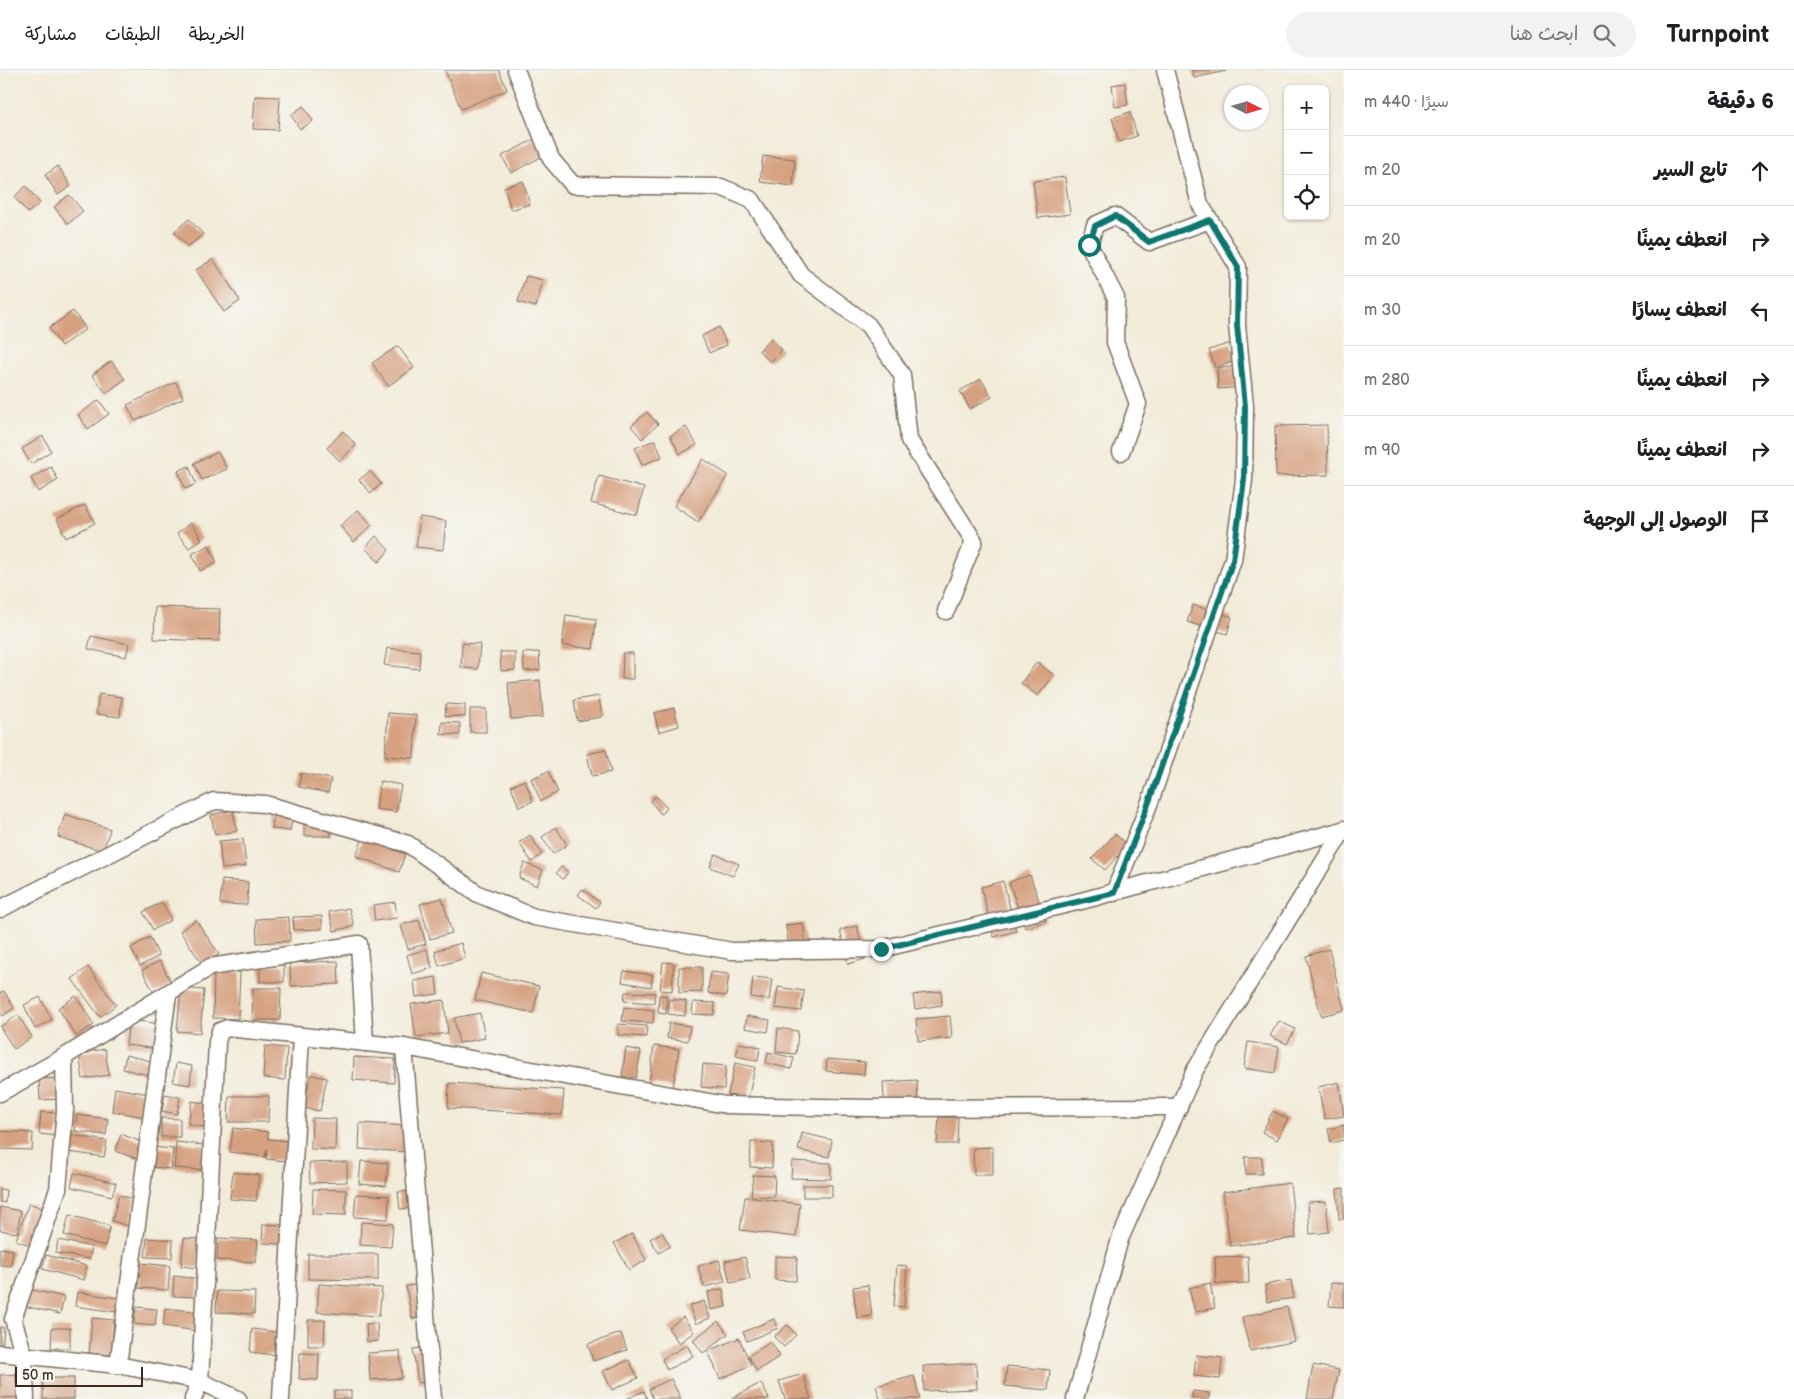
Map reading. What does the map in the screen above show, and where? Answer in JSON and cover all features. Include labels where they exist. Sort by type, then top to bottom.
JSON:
[{"type":"street","points":[[516,70],[551,159],[573,185],[721,187],[752,200],[801,275],[868,325],[902,375],[910,440],[974,541],[946,611]]},
{"type":"street","points":[[1114,893],[1150,799],[1233,560],[1244,480],[1245,406],[1237,325],[1238,267],[1200,204],[1165,70]]},
{"type":"street","points":[[1121,452],[1138,404],[1115,342],[1116,298],[1089,245],[1095,226],[1115,216],[1149,242],[1210,220]]},
{"type":"street","points":[[0,909],[214,801],[265,804],[408,844],[478,894],[534,916],[732,951],[881,949],[1114,893],[1344,829]]},
{"type":"street","points":[[1075,1399],[1120,1239],[1195,1070],[1344,829]]},
{"type":"street","points":[[0,1093],[64,1057],[210,967],[359,944],[365,1042]]},
{"type":"street","points":[[118,1365],[168,994]]},
{"type":"street","points":[[193,1399],[200,1381],[216,1042],[220,1031],[228,1028],[404,1047],[726,1105],[869,1108],[1179,1107]]},
{"type":"street","points":[[281,1399],[302,1036]]},
{"type":"street","points":[[404,1047],[433,1399]]},
{"type":"street","points":[[26,1399],[24,1355],[13,1319],[58,1189],[65,1110],[64,1057]]},
{"type":"street","points":[[0,1353],[118,1365],[200,1381],[238,1399]]},
{"type":"building","points":[[445,70],[499,70],[507,90],[461,109]]},
{"type":"building","points":[[1192,70],[1226,70],[1226,71],[1194,78]]},
{"type":"building","points":[[1125,83],[1128,105],[1115,107],[1112,85]]},
{"type":"building","points":[[255,96],[280,97],[278,130],[253,129]]},
{"type":"building","points":[[303,106],[313,121],[300,129],[291,115]]},
{"type":"building","points":[[1130,112],[1137,136],[1119,142],[1112,118]]},
{"type":"building","points":[[535,139],[543,156],[511,173],[502,156]]},
{"type":"building","points":[[763,156],[795,159],[793,186],[760,182]]},
{"type":"building","points":[[58,166],[71,186],[58,195],[45,175]]},
{"type":"building","points":[[1065,177],[1070,214],[1038,218],[1033,181]]},
{"type":"building","points":[[523,181],[530,204],[511,210],[504,187]]},
{"type":"building","points":[[26,186],[40,203],[28,213],[14,197]]},
{"type":"building","points":[[69,195],[83,211],[68,224],[54,207]]},
{"type":"building","points":[[189,219],[203,234],[188,247],[174,232]]},
{"type":"building","points":[[213,259],[240,301],[224,312],[196,270]]},
{"type":"building","points":[[526,276],[543,280],[536,307],[518,302]]},
{"type":"building","points":[[73,311],[86,329],[61,346],[49,328]]},
{"type":"building","points":[[719,327],[727,345],[709,353],[702,336]]},
{"type":"building","points":[[771,338],[782,350],[770,362],[759,351]]},
{"type":"building","points":[[1231,343],[1237,360],[1215,368],[1209,350]]},
{"type":"building","points":[[398,346],[414,368],[388,386],[372,363]]},
{"type":"building","points":[[111,361],[125,379],[106,393],[92,375]]},
{"type":"building","points":[[1243,366],[1245,387],[1218,389],[1217,368]]},
{"type":"building","points":[[981,379],[992,397],[970,409],[960,391]]},
{"type":"building","points":[[176,382],[183,398],[135,421],[127,405]]},
{"type":"building","points":[[99,400],[109,414],[88,429],[78,415]]},
{"type":"building","points":[[647,412],[658,424],[642,439],[631,426]]},
{"type":"building","points":[[1327,425],[1328,475],[1276,476],[1275,426]]},
{"type":"building","points":[[686,427],[697,445],[680,454],[670,436]]},
{"type":"building","points":[[343,431],[356,445],[340,461],[327,448]]},
{"type":"building","points":[[43,436],[51,451],[31,464],[22,449]]},
{"type":"building","points":[[655,440],[662,457],[642,465],[635,448]]},
{"type":"building","points":[[218,452],[227,469],[202,480],[194,463]]},
{"type":"building","points":[[703,459],[728,475],[698,522],[674,506]]},
{"type":"building","points":[[189,466],[196,484],[185,489],[178,471]]},
{"type":"building","points":[[51,467],[58,480],[38,492],[31,478]]},
{"type":"building","points":[[370,471],[381,484],[371,493],[359,480]]},
{"type":"building","points":[[599,476],[644,488],[637,515],[591,503]]},
{"type":"building","points":[[85,505],[95,523],[66,538],[57,519]]},
{"type":"building","points":[[358,510],[372,525],[354,542],[340,526]]},
{"type":"building","points":[[420,517],[446,521],[443,550],[416,547]]},
{"type":"building","points":[[191,523],[202,539],[189,548],[177,533]]},
{"type":"building","points":[[376,536],[389,550],[379,562],[365,548]]},
{"type":"building","points":[[209,545],[217,563],[200,571],[192,554]]},
{"type":"building","points":[[1193,605],[1232,617],[1227,634],[1187,622]]},
{"type":"building","points":[[155,607],[220,609],[219,641],[154,639]]},
{"type":"building","points":[[566,615],[596,619],[593,649],[562,645]]},
{"type":"building","points":[[91,636],[129,644],[126,657],[88,649]]},
{"type":"building","points":[[462,643],[480,644],[478,669],[461,668]]},
{"type":"building","points":[[387,648],[420,651],[419,669],[384,665]]},
{"type":"building","points":[[500,652],[515,652],[515,670],[501,671]]},
{"type":"building","points":[[539,652],[540,670],[524,671],[523,653]]},
{"type":"building","points":[[623,653],[633,653],[633,679],[622,679]]},
{"type":"building","points":[[1037,662],[1054,675],[1038,696],[1021,683]]},
{"type":"building","points":[[540,680],[543,717],[511,719],[508,683]]},
{"type":"building","points":[[99,694],[122,697],[120,717],[96,714]]},
{"type":"building","points":[[599,696],[602,717],[577,721],[574,700]]},
{"type":"building","points":[[446,704],[465,705],[465,717],[445,716]]},
{"type":"building","points":[[674,708],[679,726],[659,732],[654,713]]},
{"type":"building","points":[[470,709],[486,709],[486,732],[470,732]]},
{"type":"building","points":[[388,713],[416,715],[414,758],[385,756]]},
{"type":"building","points":[[442,722],[460,723],[460,735],[441,734]]},
{"type":"building","points":[[606,750],[611,772],[592,776],[587,754]]},
{"type":"building","points":[[548,771],[558,792],[541,801],[531,779]]},
{"type":"building","points":[[301,773],[331,779],[328,793],[299,787]]},
{"type":"building","points":[[525,780],[533,801],[519,807],[511,786]]},
{"type":"building","points":[[380,781],[401,785],[396,812],[376,809]]},
{"type":"building","points":[[656,796],[667,808],[661,814],[650,801]]},
{"type":"building","points":[[233,810],[237,831],[215,835],[211,815]]},
{"type":"building","points":[[274,812],[293,814],[290,831],[272,829]]},
{"type":"building","points":[[65,814],[110,829],[103,851],[58,837]]},
{"type":"building","points":[[304,822],[331,822],[331,836],[304,836]]},
{"type":"building","points":[[556,827],[567,845],[553,854],[542,837]]},
{"type":"building","points":[[1115,834],[1128,845],[1105,870],[1092,859]]},
{"type":"building","points":[[530,835],[542,854],[532,862],[519,843]]},
{"type":"building","points":[[363,838],[405,854],[399,872],[356,856]]},
{"type":"building","points":[[243,839],[246,866],[222,869],[219,841]]},
{"type":"building","points":[[715,854],[739,864],[733,876],[710,867]]},
{"type":"building","points":[[524,863],[543,870],[537,886],[519,878]]},
{"type":"building","points":[[561,867],[568,872],[563,879],[556,873]]},
{"type":"building","points":[[1030,875],[1046,921],[1025,928],[1009,882]]},
{"type":"building","points":[[222,880],[248,882],[247,905],[220,904]]},
{"type":"building","points":[[1003,881],[1016,931],[994,937],[981,887]]},
{"type":"building","points":[[582,889],[600,902],[596,908],[578,895]]},
{"type":"building","points":[[442,898],[452,933],[430,939],[420,904]]},
{"type":"building","points":[[162,902],[171,920],[153,930],[143,912]]},
{"type":"building","points":[[395,902],[397,918],[375,921],[373,905]]},
{"type":"building","points":[[349,908],[354,926],[334,931],[329,912]]},
{"type":"building","points":[[322,916],[322,929],[294,930],[293,917]]},
{"type":"building","points":[[289,917],[290,941],[257,943],[256,919]]},
{"type":"building","points":[[196,920],[219,954],[203,965],[180,931]]},
{"type":"building","points":[[419,920],[426,944],[408,949],[401,925]]},
{"type":"building","points":[[803,923],[806,946],[789,948],[786,925]]},
{"type":"building","points":[[857,926],[865,959],[848,964],[840,930]]},
{"type":"building","points":[[150,937],[159,956],[140,966],[131,948]]},
{"type":"building","points":[[461,943],[465,958],[439,966],[435,951]]},
{"type":"building","points":[[427,949],[432,968],[412,974],[407,955]]},
{"type":"building","points":[[1329,949],[1344,1010],[1321,1016],[1306,956]]},
{"type":"building","points":[[160,961],[172,984],[154,993],[142,970]]},
{"type":"building","points":[[338,961],[339,984],[291,986],[290,963]]},
{"type":"building","points":[[663,962],[674,963],[672,991],[660,990]]},
{"type":"building","points":[[260,965],[284,965],[284,982],[260,982]]},
{"type":"building","points":[[88,967],[116,1005],[100,1017],[72,979]]},
{"type":"building","points":[[679,967],[702,967],[702,992],[679,993]]},
{"type":"building","points":[[214,971],[240,972],[238,1019],[213,1018]]},
{"type":"building","points":[[624,971],[653,975],[651,987],[622,982]]},
{"type":"building","points":[[710,972],[729,974],[726,996],[708,993]]},
{"type":"building","points":[[481,973],[539,986],[533,1013],[475,1000]]},
{"type":"building","points":[[436,977],[438,994],[416,997],[414,981]]},
{"type":"building","points":[[753,977],[772,979],[769,1000],[751,997]]},
{"type":"building","points":[[778,987],[804,991],[801,1011],[775,1008]]},
{"type":"building","points":[[181,988],[204,990],[200,1033],[177,1031]]},
{"type":"building","points":[[253,988],[281,988],[280,1020],[252,1020]]},
{"type":"building","points":[[4,991],[14,1008],[3,1016],[0,1012],[0,993]]},
{"type":"building","points":[[941,991],[942,1005],[915,1009],[913,995]]},
{"type":"building","points":[[625,992],[655,993],[654,1003],[624,1001]]},
{"type":"building","points":[[659,995],[667,996],[666,1014],[658,1013]]},
{"type":"building","points":[[76,996],[94,1025],[76,1036],[58,1008]]},
{"type":"building","points":[[40,997],[52,1020],[35,1029],[24,1005]]},
{"type":"building","points":[[669,999],[686,1001],[685,1016],[668,1014]]},
{"type":"building","points":[[444,1000],[448,1033],[416,1037],[411,1004]]},
{"type":"building","points":[[693,1002],[715,1003],[714,1015],[692,1014]]},
{"type":"building","points":[[624,1007],[654,1010],[653,1023],[622,1021]]},
{"type":"building","points":[[480,1013],[485,1038],[459,1043],[454,1018]]},
{"type":"building","points":[[18,1015],[32,1037],[14,1049],[0,1027]]},
{"type":"building","points":[[747,1016],[770,1020],[768,1032],[745,1028]]},
{"type":"building","points":[[950,1016],[952,1038],[918,1041],[916,1019]]},
{"type":"building","points":[[129,1020],[162,1024],[159,1049],[126,1045]]},
{"type":"building","points":[[1279,1021],[1295,1029],[1287,1044],[1270,1036]]},
{"type":"building","points":[[669,1023],[690,1026],[688,1041],[667,1038]]},
{"type":"building","points":[[618,1024],[647,1026],[646,1037],[618,1035]]},
{"type":"building","points":[[778,1028],[798,1031],[796,1054],[776,1052]]},
{"type":"building","points":[[1248,1042],[1279,1047],[1275,1073],[1244,1068]]},
{"type":"building","points":[[739,1043],[760,1047],[758,1061],[736,1056]]},
{"type":"building","points":[[265,1046],[287,1048],[285,1080],[263,1078]]},
{"type":"building","points":[[654,1046],[679,1049],[673,1088],[649,1084]]},
{"type":"building","points":[[626,1048],[641,1051],[636,1078],[622,1076]]},
{"type":"building","points":[[105,1049],[109,1075],[83,1079],[79,1053]]},
{"type":"building","points":[[768,1052],[794,1058],[791,1069],[766,1063]]},
{"type":"building","points":[[126,1055],[155,1062],[152,1076],[123,1069]]},
{"type":"building","points":[[354,1057],[395,1059],[394,1083],[353,1080]]},
{"type":"building","points":[[827,1059],[865,1062],[864,1075],[826,1071]]},
{"type":"building","points":[[176,1063],[192,1066],[190,1085],[173,1082]]},
{"type":"building","points":[[735,1063],[755,1067],[748,1099],[728,1095]]},
{"type":"building","points":[[703,1064],[726,1066],[724,1089],[701,1087]]},
{"type":"building","points":[[311,1075],[327,1078],[320,1111],[303,1108]]},
{"type":"building","points":[[60,1078],[61,1099],[40,1100],[39,1079]]},
{"type":"building","points":[[917,1080],[918,1110],[885,1111],[883,1082]]},
{"type":"building","points":[[1339,1082],[1344,1116],[1325,1119],[1318,1087]]},
{"type":"building","points":[[449,1083],[564,1090],[562,1115],[448,1108]]},
{"type":"building","points":[[115,1088],[149,1094],[145,1117],[112,1111]]},
{"type":"building","points":[[165,1094],[180,1097],[177,1114],[162,1111]]},
{"type":"building","points":[[229,1096],[269,1096],[268,1122],[228,1122]]},
{"type":"building","points":[[192,1101],[208,1104],[205,1127],[188,1124]]},
{"type":"building","points":[[1273,1111],[1288,1119],[1277,1140],[1262,1132]]},
{"type":"building","points":[[41,1112],[59,1113],[57,1136],[39,1134]]},
{"type":"building","points":[[77,1115],[108,1119],[106,1135],[75,1131]]},
{"type":"building","points":[[939,1117],[958,1118],[957,1144],[937,1144]]},
{"type":"building","points":[[161,1118],[180,1119],[180,1137],[161,1137]]},
{"type":"building","points":[[312,1118],[336,1119],[335,1150],[311,1149]]},
{"type":"building","points":[[360,1123],[408,1126],[407,1152],[359,1149]]},
{"type":"building","points":[[1344,1125],[1344,1140],[1331,1143],[1328,1129]]},
{"type":"building","points":[[233,1128],[268,1132],[268,1139],[289,1141],[287,1161],[266,1159],[267,1149],[265,1157],[230,1152]]},
{"type":"building","points":[[0,1131],[33,1133],[32,1150],[0,1149]]},
{"type":"building","points":[[802,1133],[832,1140],[829,1157],[798,1150]]},
{"type":"building","points":[[121,1134],[144,1143],[138,1159],[115,1151]]},
{"type":"building","points":[[71,1135],[107,1141],[104,1157],[69,1152]]},
{"type":"building","points":[[176,1142],[204,1145],[202,1170],[174,1168]]},
{"type":"building","points":[[751,1142],[773,1143],[772,1168],[750,1167]]},
{"type":"building","points":[[153,1147],[173,1149],[171,1169],[151,1167]]},
{"type":"building","points":[[993,1147],[993,1175],[974,1175],[973,1148]]},
{"type":"building","points":[[1245,1157],[1262,1157],[1262,1174],[1246,1174]]},
{"type":"building","points":[[361,1161],[388,1163],[386,1186],[359,1184]]},
{"type":"building","points":[[792,1161],[831,1163],[831,1179],[791,1178]]},
{"type":"building","points":[[347,1162],[347,1182],[310,1183],[309,1163]]},
{"type":"building","points":[[233,1172],[259,1175],[256,1201],[230,1199]]},
{"type":"building","points":[[74,1173],[116,1183],[112,1196],[71,1187]]},
{"type":"building","points":[[753,1175],[775,1176],[774,1197],[751,1196]]},
{"type":"building","points":[[1290,1183],[1296,1238],[1230,1246],[1223,1192]]},
{"type":"building","points":[[803,1185],[832,1185],[832,1197],[803,1197]]},
{"type":"building","points":[[1344,1188],[1344,1219],[1339,1219],[1337,1189]]},
{"type":"building","points":[[0,1189],[6,1190],[5,1203],[0,1202]]},
{"type":"building","points":[[313,1189],[346,1190],[346,1215],[312,1214]]},
{"type":"building","points":[[411,1191],[412,1208],[400,1209],[398,1192]]},
{"type":"building","points":[[356,1194],[389,1196],[388,1219],[354,1217]]},
{"type":"building","points":[[119,1195],[135,1199],[128,1226],[112,1221]]},
{"type":"building","points":[[745,1197],[800,1204],[796,1237],[740,1230]]},
{"type":"building","points":[[1326,1201],[1329,1232],[1310,1234],[1308,1202]]},
{"type":"building","points":[[29,1203],[47,1210],[33,1247],[16,1240]]},
{"type":"building","points":[[0,1207],[21,1211],[17,1233],[0,1230]]},
{"type":"building","points":[[69,1215],[110,1226],[105,1246],[64,1235]]},
{"type":"building","points":[[361,1222],[393,1224],[391,1247],[360,1245]]},
{"type":"building","points":[[263,1224],[283,1225],[282,1244],[262,1243]]},
{"type":"building","points":[[662,1232],[670,1246],[659,1253],[650,1239]]},
{"type":"building","points":[[632,1234],[646,1260],[629,1270],[614,1243]]},
{"type":"building","points":[[147,1238],[173,1240],[172,1258],[145,1257]]},
{"type":"building","points":[[184,1238],[202,1239],[198,1268],[181,1266]]},
{"type":"building","points":[[218,1238],[258,1240],[256,1262],[217,1260]]},
{"type":"building","points":[[58,1240],[92,1247],[89,1259],[56,1253]]},
{"type":"building","points":[[0,1248],[13,1250],[11,1266],[0,1265]]},
{"type":"building","points":[[308,1254],[378,1254],[378,1280],[308,1279]]},
{"type":"building","points":[[46,1255],[87,1266],[84,1280],[42,1269]]},
{"type":"building","points":[[775,1256],[797,1257],[796,1281],[775,1280]]},
{"type":"building","points":[[1248,1256],[1249,1283],[1216,1284],[1215,1257]]},
{"type":"building","points":[[745,1257],[750,1279],[730,1283],[725,1261]]},
{"type":"building","points":[[719,1260],[725,1282],[704,1287],[698,1266]]},
{"type":"building","points":[[140,1263],[170,1266],[168,1290],[138,1288]]},
{"type":"building","points":[[897,1265],[907,1266],[904,1307],[894,1306]]},
{"type":"building","points":[[174,1276],[199,1279],[197,1297],[173,1296]]},
{"type":"building","points":[[1291,1280],[1294,1298],[1267,1302],[1265,1285]]},
{"type":"building","points":[[1210,1283],[1215,1308],[1195,1312],[1189,1288]]},
{"type":"building","points":[[1331,1283],[1344,1284],[1344,1307],[1329,1306]]},
{"type":"building","points":[[319,1284],[382,1288],[379,1316],[317,1312]]},
{"type":"building","points":[[415,1285],[421,1318],[412,1319],[406,1286]]},
{"type":"building","points":[[868,1285],[872,1316],[857,1318],[853,1287]]},
{"type":"building","points":[[28,1289],[64,1297],[60,1314],[24,1306]]},
{"type":"building","points":[[723,1289],[726,1307],[711,1310],[708,1292]]},
{"type":"building","points":[[217,1291],[255,1292],[254,1314],[216,1312]]},
{"type":"building","points":[[77,1292],[118,1298],[116,1312],[75,1306]]},
{"type":"building","points":[[704,1301],[710,1318],[696,1324],[689,1306]]},
{"type":"building","points":[[136,1307],[157,1309],[155,1326],[134,1324]]},
{"type":"building","points":[[1287,1307],[1295,1341],[1250,1351],[1242,1317]]},
{"type":"building","points":[[165,1308],[200,1312],[198,1331],[163,1326]]},
{"type":"building","points":[[683,1317],[694,1332],[679,1343],[668,1328]]},
{"type":"building","points":[[92,1318],[114,1320],[111,1355],[89,1353]]},
{"type":"building","points":[[774,1319],[778,1328],[747,1341],[743,1332]]},
{"type":"building","points":[[308,1320],[325,1320],[324,1346],[308,1346]]},
{"type":"building","points":[[718,1321],[728,1334],[703,1353],[693,1340]]},
{"type":"building","points":[[377,1323],[378,1341],[367,1342],[366,1324]]},
{"type":"building","points":[[787,1325],[796,1335],[784,1347],[774,1337]]},
{"type":"building","points":[[0,1327],[4,1328],[2,1349],[0,1349]]},
{"type":"building","points":[[52,1328],[70,1328],[70,1348],[51,1348]]},
{"type":"building","points":[[252,1329],[276,1332],[274,1355],[250,1352]]},
{"type":"building","points":[[621,1333],[627,1350],[593,1361],[588,1344]]},
{"type":"building","points":[[739,1338],[751,1365],[720,1379],[708,1351]]},
{"type":"building","points":[[771,1342],[780,1356],[757,1371],[748,1356]]},
{"type":"building","points":[[687,1345],[693,1356],[667,1370],[662,1359]]},
{"type":"building","points":[[423,1348],[428,1381],[418,1383],[413,1349]]},
{"type":"building","points":[[400,1351],[402,1378],[370,1380],[368,1353]]},
{"type":"building","points":[[300,1353],[319,1354],[318,1380],[299,1379]]},
{"type":"building","points":[[1196,1355],[1222,1358],[1220,1379],[1194,1376]]},
{"type":"building","points":[[629,1360],[638,1378],[612,1390],[603,1371]]},
{"type":"building","points":[[976,1363],[977,1389],[924,1391],[923,1366]]},
{"type":"building","points":[[1313,1365],[1339,1370],[1333,1399],[1307,1399]]},
{"type":"building","points":[[1007,1366],[1050,1370],[1048,1390],[1005,1386]]},
{"type":"building","points":[[19,1374],[20,1397],[0,1398],[0,1375]]},
{"type":"building","points":[[803,1374],[811,1399],[785,1399],[779,1381]]},
{"type":"building","points":[[914,1376],[920,1399],[880,1399],[876,1386]]},
{"type":"building","points":[[43,1378],[74,1378],[74,1399],[43,1399]]},
{"type":"building","points":[[671,1379],[681,1399],[653,1399],[649,1389]]},
{"type":"building","points":[[761,1383],[769,1399],[732,1398]]},
{"type":"building","points":[[334,1391],[351,1391],[351,1399],[334,1399]]},
{"type":"building","points":[[644,1391],[647,1399],[626,1399]]},
{"type":"building","points":[[1193,1391],[1209,1393],[1209,1399],[1192,1399]]},
{"type":"route","points":[[881,949],[1114,893],[1150,799],[1233,560],[1244,480],[1245,406],[1237,325],[1238,267],[1210,220],[1149,242],[1115,216],[1095,226],[1089,245]]}]
